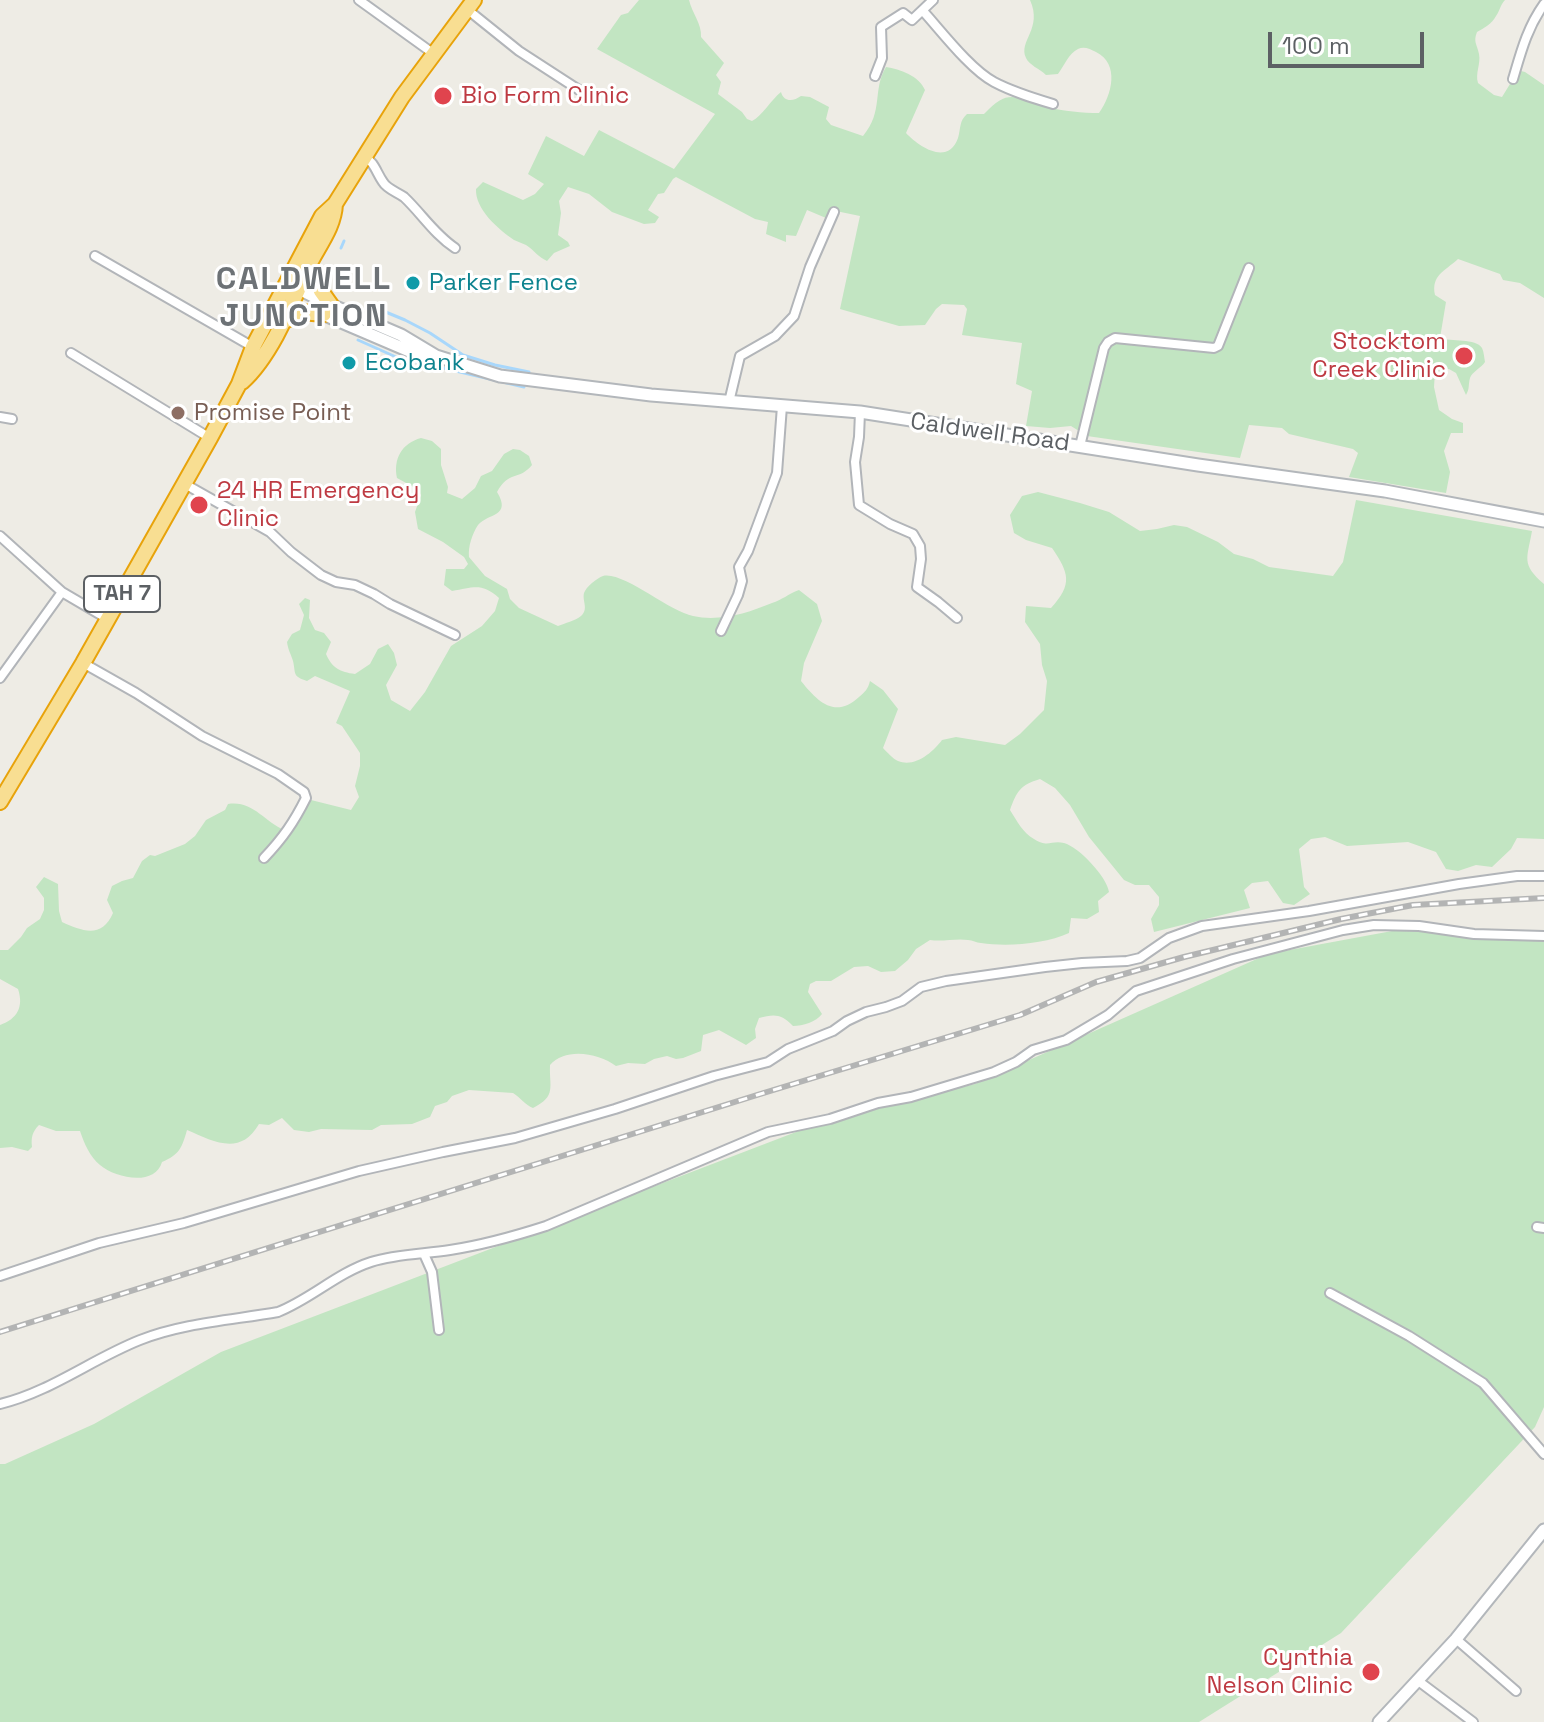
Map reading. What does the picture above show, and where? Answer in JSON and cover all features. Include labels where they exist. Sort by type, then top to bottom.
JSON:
[{"type":"highway","name":"TAH 7","points":[[239,384],[255,369],[283,322],[290,293],[322,216],[335,204],[402,97],[471,5]]},
{"type":"highway","name":"TAH 7","points":[[0,802],[83,663],[210,438],[239,384],[253,347],[328,233],[335,204]]},
{"type":"highway","points":[[283,322],[301,312],[328,310],[309,264]]},
{"type":"main road","name":"Caldwell Road","points":[[290,293],[328,310],[401,335],[436,356],[500,376],[651,395],[860,412],[1385,491],[1544,521]]},
{"type":"main road","points":[[1380,1722],[1456,1639],[1544,1530]]},
{"type":"street","points":[[359,0],[434,54]]},
{"type":"street","points":[[875,76],[882,58],[881,27],[903,13],[912,20],[933,0]]},
{"type":"street","points":[[1513,79],[1532,20],[1544,4]]},
{"type":"street","points":[[471,5],[519,51],[593,99]]},
{"type":"street","points":[[923,11],[991,81],[1053,104]]},
{"type":"street","points":[[364,156],[371,160],[383,183],[405,198],[437,235],[455,248]]},
{"type":"street","points":[[729,402],[740,356],[775,336],[794,316],[810,267],[834,212]]},
{"type":"street","points":[[95,256],[253,347]]},
{"type":"street","points":[[1080,446],[1108,342],[1115,338],[1218,346],[1249,268]]},
{"type":"street","points":[[71,353],[210,438]]},
{"type":"street","points":[[721,631],[742,581],[739,567],[777,473],[782,406]]},
{"type":"street","points":[[860,412],[855,462],[859,505],[913,534],[920,546],[921,559],[917,587],[957,618]]},
{"type":"street","points":[[0,417],[12,419]]},
{"type":"street","points":[[183,483],[270,532],[321,575],[336,582],[355,585],[455,635]]},
{"type":"street","points":[[0,536],[62,592],[108,619]]},
{"type":"street","points":[[0,678],[62,592]]},
{"type":"street","points":[[83,663],[202,736],[278,774],[304,792],[306,798],[296,819],[264,858]]},
{"type":"street","points":[[0,1276],[99,1243],[184,1223],[359,1171],[515,1138],[768,1062],[788,1049],[833,1031],[866,1012],[902,1001],[921,987],[1045,967],[1127,961],[1140,958],[1169,938],[1202,926],[1309,911],[1459,884],[1517,876],[1544,876]]},
{"type":"street","points":[[0,1404],[32,1394],[141,1339],[178,1329],[278,1312],[294,1306],[350,1271],[371,1262],[485,1243],[546,1226],[768,1132],[830,1119],[994,1072],[1033,1050],[1066,1040],[1108,1015],[1136,991],[1280,945],[1374,925],[1419,926],[1474,934],[1544,936]]},
{"type":"street","points":[[424,1254],[432,1272],[439,1330]]},
{"type":"street","points":[[1330,1293],[1409,1336],[1483,1383],[1544,1454]]},
{"type":"street","points":[[1456,1639],[1516,1691]]},
{"type":"street","points":[[1417,1680],[1473,1722]]},
{"type":"green space","points":[[639,0],[689,0],[701,37],[724,63],[716,75],[721,82],[718,94],[747,119],[756,119],[781,92],[787,99],[810,97],[829,107],[826,119],[831,125],[863,136],[876,109],[879,84],[886,67],[908,74],[922,85],[925,90],[906,133],[918,144],[941,152],[953,146],[967,114],[984,114],[1007,97],[1080,112],[1099,113],[1104,106],[1110,89],[1111,72],[1104,57],[1096,52],[1078,49],[1058,74],[1046,75],[1027,60],[1025,46],[1034,19],[1030,0],[1505,0],[1488,26],[1477,32],[1477,79],[1494,95],[1502,97],[1521,71],[1544,85],[1544,298],[1520,283],[1503,280],[1500,274],[1458,259],[1437,278],[1435,295],[1446,302],[1440,338],[1479,345],[1485,362],[1471,376],[1466,395],[1456,373],[1449,369],[1435,371],[1434,387],[1439,410],[1463,423],[1463,433],[1451,433],[1444,451],[1450,472],[1446,493],[1349,477],[1358,453],[1353,449],[1289,434],[1282,428],[1249,425],[1240,458],[1087,436],[1071,426],[1026,426],[1032,391],[1016,384],[1022,343],[962,335],[967,309],[964,305],[942,304],[925,325],[899,326],[840,309],[860,216],[831,210],[826,218],[807,210],[796,236],[786,235],[786,242],[766,234],[768,222],[755,219],[676,177],[664,193],[658,194],[648,210],[659,217],[655,223],[644,224],[612,212],[589,194],[568,187],[559,201],[558,235],[570,246],[554,253],[547,261],[514,240],[489,218],[479,204],[476,189],[483,182],[523,200],[535,194],[544,184],[528,174],[546,136],[584,156],[599,130],[674,169],[715,114],[597,49],[621,15],[628,13]]},
{"type":"green space","points":[[421,438],[432,441],[441,449],[447,493],[462,499],[475,488],[481,476],[492,471],[504,454],[513,449],[529,456],[532,465],[501,485],[497,492],[502,506],[478,525],[469,553],[485,576],[507,589],[510,599],[519,608],[558,626],[570,622],[583,613],[585,591],[603,576],[612,576],[634,585],[683,613],[703,618],[743,613],[799,590],[817,604],[822,621],[804,663],[801,681],[820,701],[835,707],[850,703],[865,692],[870,681],[883,690],[898,709],[883,748],[894,759],[904,763],[917,761],[942,740],[956,737],[1005,745],[1044,710],[1047,681],[1040,644],[1025,622],[1026,606],[1051,608],[1063,592],[1066,578],[1052,548],[1014,533],[1010,515],[1022,496],[1038,492],[1080,503],[1109,512],[1140,531],[1174,525],[1187,527],[1218,542],[1234,554],[1269,567],[1333,576],[1343,562],[1356,500],[1532,531],[1529,566],[1544,584],[1544,839],[1517,838],[1511,849],[1492,867],[1476,865],[1458,871],[1446,869],[1436,852],[1408,842],[1347,846],[1325,837],[1311,839],[1299,849],[1304,887],[1310,894],[1294,905],[1283,903],[1268,881],[1252,883],[1244,890],[1250,908],[1154,932],[1151,919],[1159,905],[1159,897],[1149,885],[1135,885],[1124,880],[1089,837],[1070,805],[1055,788],[1040,779],[1020,790],[1010,810],[1023,830],[1034,839],[1043,843],[1064,843],[1077,850],[1098,871],[1109,892],[1098,901],[1099,912],[1087,919],[1071,918],[1069,933],[1059,937],[1014,944],[930,940],[916,949],[895,971],[854,967],[831,981],[810,984],[808,992],[822,1014],[819,1017],[793,1026],[778,1016],[759,1018],[756,1038],[746,1045],[719,1030],[703,1035],[701,1051],[683,1058],[667,1056],[645,1064],[616,1066],[592,1055],[564,1056],[550,1065],[549,1095],[533,1108],[513,1093],[469,1090],[435,1106],[430,1117],[412,1124],[381,1125],[372,1130],[294,1130],[282,1118],[269,1125],[259,1124],[243,1140],[226,1144],[187,1130],[176,1154],[162,1162],[151,1175],[134,1178],[115,1174],[100,1165],[90,1154],[80,1131],[56,1131],[39,1125],[33,1133],[32,1147],[28,1151],[0,1148],[0,1025],[15,1016],[20,1001],[18,989],[0,979],[0,950],[8,950],[27,928],[40,919],[44,898],[36,887],[44,877],[58,884],[62,922],[84,930],[97,930],[113,913],[107,900],[112,886],[133,878],[142,861],[150,855],[155,856],[185,844],[206,820],[225,810],[228,804],[251,808],[284,830],[311,800],[351,810],[359,797],[355,786],[360,753],[342,726],[336,723],[350,691],[315,676],[307,681],[299,678],[287,645],[292,634],[300,630],[304,615],[299,604],[305,598],[310,600],[309,618],[315,630],[324,633],[331,642],[326,654],[337,668],[355,674],[370,664],[378,649],[388,644],[397,665],[386,685],[391,700],[410,711],[425,692],[451,646],[482,626],[495,611],[499,598],[487,590],[477,587],[452,591],[444,585],[446,569],[464,569],[468,564],[464,557],[443,542],[418,529],[415,512],[421,495],[417,489],[397,478],[396,464],[404,448]]},
{"type":"green space","points":[[1419,926],[1544,941],[1544,1407],[1535,1427],[1341,1633],[1199,1722],[0,1722],[0,1464],[94,1424],[221,1352],[830,1119],[975,1084],[1268,954]]},
{"type":"waterway","points":[[341,248],[344,241]]},
{"type":"waterway","points":[[376,308],[430,333],[463,355],[529,372]]},
{"type":"waterway","points":[[358,340],[396,357],[524,387]]},
{"type":"railway","points":[[0,1332],[1020,1015],[1096,982],[1184,957],[1413,905],[1544,898]]},
{"type":"place","name":"Bio Form Clinic","points":[[443,96]]},
{"type":"place","name":"Parker Fence","points":[[413,283]]},
{"type":"place","name":"Stocktom Creek Clinic","points":[[1464,356]]},
{"type":"place","name":"Ecobank","points":[[349,363]]},
{"type":"place","name":"Promise Point","points":[[178,413]]},
{"type":"place","name":"24 HR Emergency Clinic","points":[[199,505]]},
{"type":"place","name":"Cynthia Nelson Clinic","points":[[1371,1672]]},
{"type":"district","name":"CALDWELL JUNCTION","points":[[304,298]]}]
